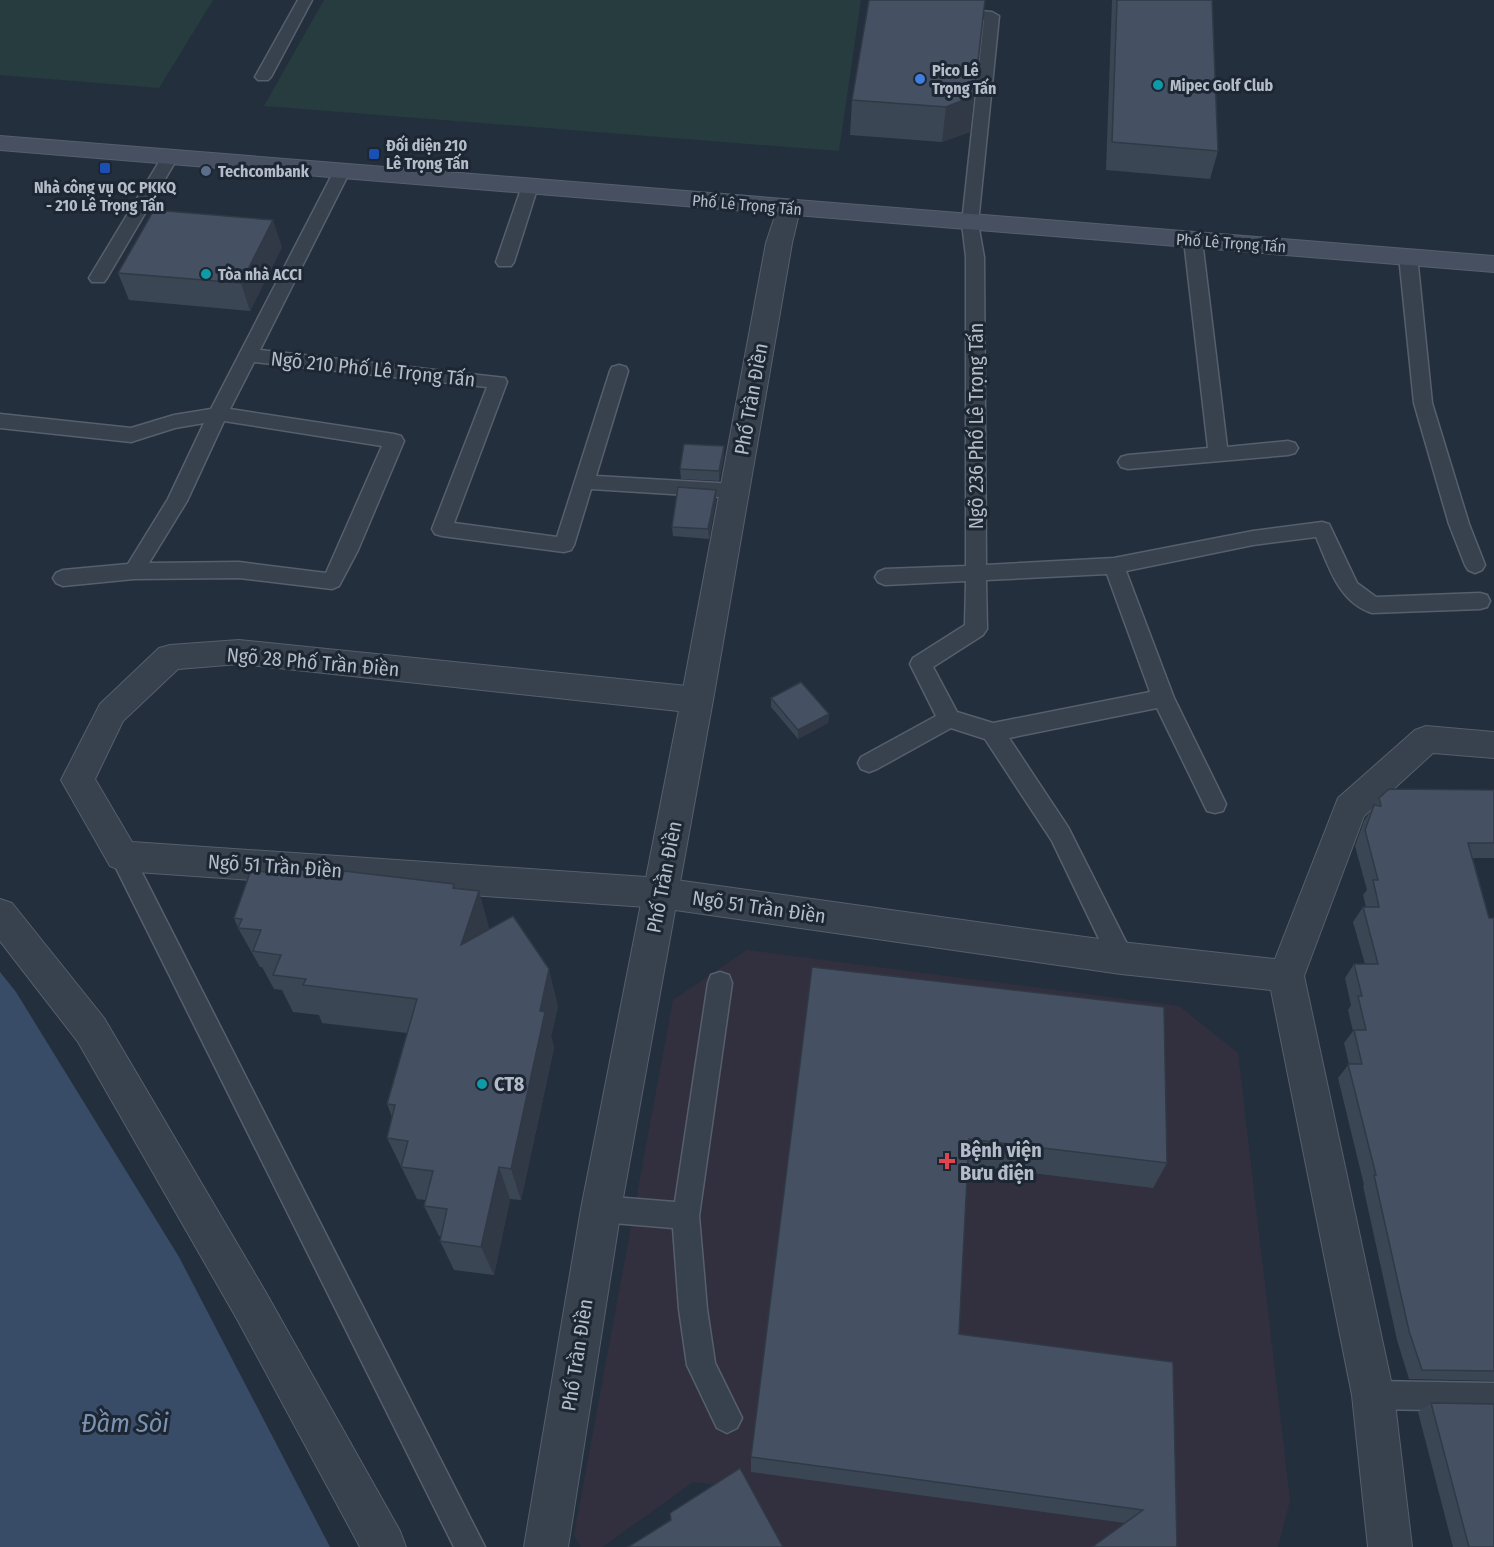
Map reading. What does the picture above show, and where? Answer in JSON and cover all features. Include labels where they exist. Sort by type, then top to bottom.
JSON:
[{"type":"main road","name":"Phố Lê Trọng Tấn","points":[[0,143],[788,209],[1494,264]]},
{"type":"street","name":"Phố Trần Điền","points":[[546,1547],[601,1209],[697,700],[779,243],[788,209]]},
{"type":"street","name":"Ngõ 28 Phố Trần Điền","points":[[123,856],[78,780],[111,713],[170,657],[239,652],[697,700]]},
{"type":"street","points":[[1390,1547],[1373,1395],[1286,976],[1350,808],[1426,739],[1494,745]]},
{"type":"street","name":"Ngõ 51 Trần Điền","points":[[123,856],[661,894],[1121,958],[1286,976]]},
{"type":"street","points":[[0,914],[91,1030],[251,1305],[384,1547]]},
{"type":"lane","points":[[263,77],[305,0]]},
{"type":"lane","name":"Ngõ 236 Phố Lê Trọng Tấn","points":[[934,12],[992,16],[970,223],[975,257],[976,629],[921,664],[949,720]]},
{"type":"lane","points":[[98,278],[170,157]]},
{"type":"lane","name":"Ngõ 210 Phố Lê Trọng Tấn","points":[[134,571],[177,501],[218,414],[342,171]]},
{"type":"lane","points":[[504,262],[530,186]]},
{"type":"lane","points":[[1193,240],[1218,453]]},
{"type":"lane","points":[[1408,256],[1423,403],[1459,524],[1475,565]]},
{"type":"lane","name":"Ngõ 210 Phố Lê Trọng Tấn","points":[[249,356],[498,382],[442,529],[564,545],[584,482]]},
{"type":"lane","points":[[619,371],[584,482],[735,491]]},
{"type":"lane","points":[[0,421],[131,435],[174,422],[218,414],[394,441],[332,580],[239,570],[134,571],[63,578]]},
{"type":"lane","points":[[1128,462],[1288,448]]},
{"type":"lane","points":[[885,577],[1114,566],[1253,538],[1322,529],[1349,588],[1372,605],[1480,601]]},
{"type":"lane","points":[[1114,566],[1163,698],[1215,804]]},
{"type":"lane","points":[[869,763],[949,720],[993,732],[1163,698]]},
{"type":"lane","points":[[993,732],[1060,834],[1121,958]]},
{"type":"lane","points":[[123,856],[470,1547]]},
{"type":"lane","points":[[720,983],[686,1216],[693,1309],[701,1365],[727,1418]]},
{"type":"lane","points":[[601,1209],[686,1216]]},
{"type":"lane","points":[[1373,1395],[1494,1397]]},
{"type":"shaded area","name":"Bệnh viện Bưu điện","points":[[747,950],[1179,1006],[1238,1053],[1290,1500],[1278,1547],[775,1547],[746,1489],[693,1482],[602,1547],[581,1547],[574,1535],[673,1000]]},
{"type":"green space","points":[[0,0],[213,0],[159,88],[0,75]]},
{"type":"green space","points":[[324,0],[861,0],[839,151],[264,106]]},
{"type":"water","name":"Đầm Sòi","points":[[0,972],[16,992],[179,1257],[330,1547],[0,1547]]},
{"type":"building","name":"Pico Lê Trọng Tấn","points":[[869,0],[985,0],[974,96],[946,107],[852,100]]},
{"type":"building","name":"Mipec Golf Club","points":[[1117,0],[1212,0],[1218,151],[1112,142]]},
{"type":"building","points":[[154,210],[273,220],[241,283],[118,273]]},
{"type":"building","points":[[684,444],[724,446],[719,471],[680,469]]},
{"type":"building","points":[[678,487],[716,490],[708,529],[672,527]]},
{"type":"building","points":[[801,682],[829,714],[798,730],[771,698]]},
{"type":"building","points":[[1389,789],[1494,790],[1494,843],[1468,843],[1489,918],[1494,918],[1494,1371],[1422,1370],[1409,1331],[1374,1175],[1376,1175],[1348,1064],[1362,1064],[1354,1030],[1366,1030],[1358,996],[1362,996],[1354,964],[1378,964],[1363,907],[1379,907],[1373,880],[1378,880],[1365,830],[1374,805],[1381,806],[1379,798]]},
{"type":"building","name":"CT8","points":[[290,868],[343,875],[344,871],[454,884],[453,888],[479,891],[461,945],[513,916],[549,969],[540,1011],[545,1012],[511,1169],[499,1167],[481,1247],[440,1241],[447,1209],[424,1206],[433,1171],[401,1167],[408,1141],[387,1138],[395,1105],[387,1104],[417,999],[303,985],[306,979],[273,975],[281,955],[253,951],[261,930],[238,928],[242,919],[234,918],[251,870],[287,875]]},
{"type":"building","points":[[812,967],[1164,1007],[1167,1163],[969,1139],[959,1334],[1173,1362],[1177,1547],[1092,1547],[1143,1510],[751,1457]]},
{"type":"building","points":[[1431,1403],[1494,1404],[1494,1547],[1469,1547]]},
{"type":"building","points":[[740,1468],[783,1547],[628,1547],[671,1520],[670,1513]]},
{"type":"place","name":"Pico Lê Trọng Tấn","points":[[920,79]]},
{"type":"place","name":"Mipec Golf Club","points":[[1158,85]]},
{"type":"place","name":"Đối diện 210 Lê Trọng Tấn","points":[[374,154]]},
{"type":"place","name":"Nhà công vụ QC PKKQ - 210 Lê Trọng Tấn","points":[[105,168]]},
{"type":"place","name":"Techcombank","points":[[206,171]]},
{"type":"place","name":"Tòa nhà ACCI","points":[[206,274]]},
{"type":"place","name":"CT8","points":[[482,1084]]},
{"type":"place","name":"Bệnh viện Bưu điện","points":[[947,1161]]}]
